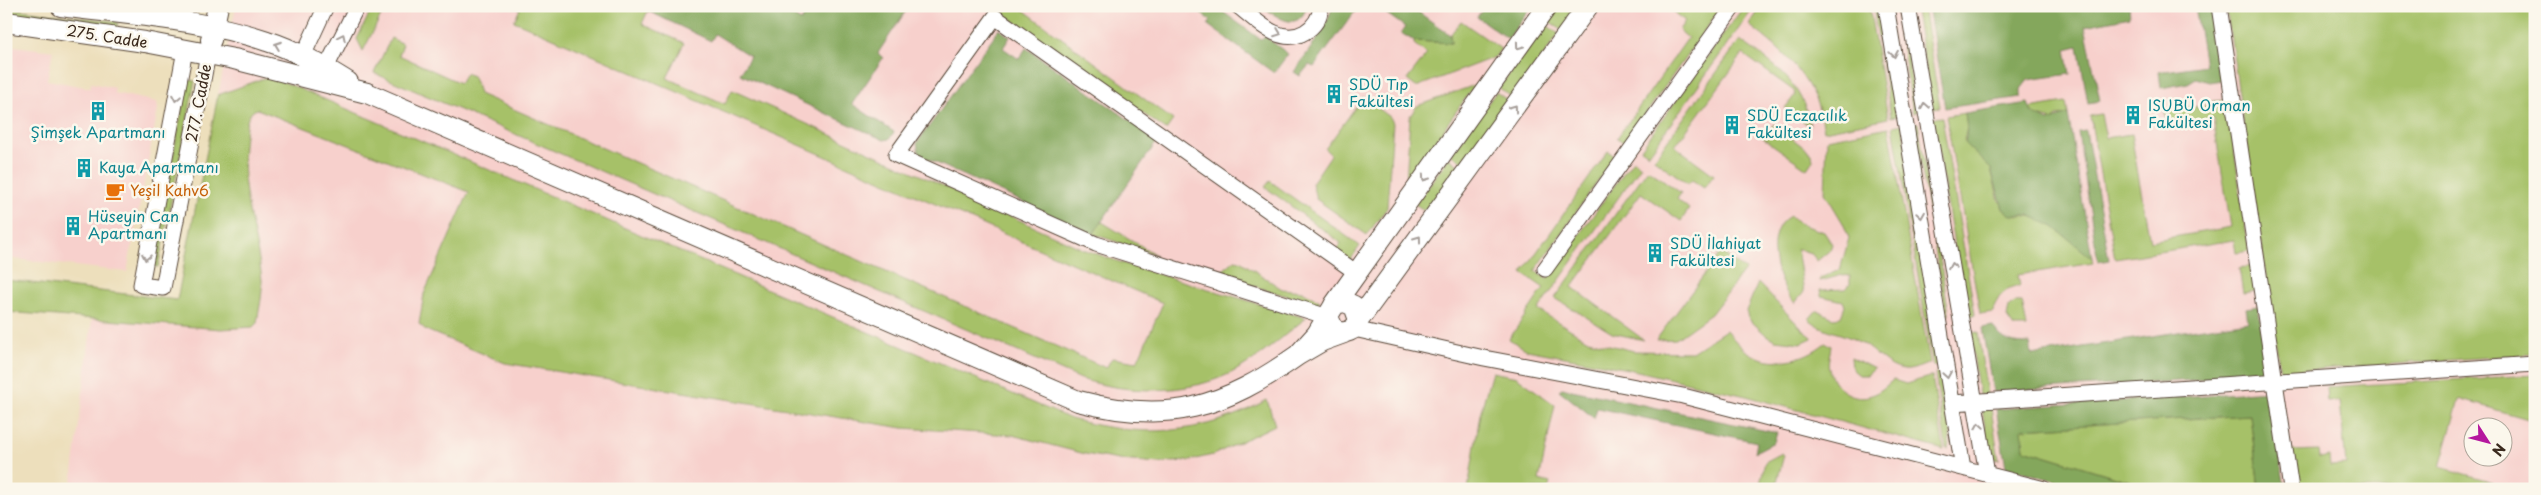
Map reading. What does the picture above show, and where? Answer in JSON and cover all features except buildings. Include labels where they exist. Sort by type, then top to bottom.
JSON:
[{"type":"street","name":"275. Cadde","points":[[61,6],[192,15],[213,28],[266,40],[302,56],[367,93]]},
{"type":"street","name":"277. Cadde","points":[[192,15],[141,285],[162,288],[218,6]]},
{"type":"street","points":[[302,56],[326,6]]},
{"type":"street","points":[[326,68],[357,6]]},
{"type":"street","points":[[1238,6],[1272,32],[1287,37],[1297,35],[1311,27],[1318,19],[1321,6]]},
{"type":"street","points":[[1298,354],[1317,334],[1357,273],[1547,6]]},
{"type":"street","points":[[367,93],[1078,401],[1127,411],[1183,410],[1232,396],[1257,383],[1298,354],[1352,328],[1588,6]]},
{"type":"street","points":[[1545,269],[1734,6]]},
{"type":"street","points":[[1886,6],[1963,468]]},
{"type":"street","points":[[1908,6],[1987,474]]},
{"type":"street","points":[[2219,6],[2291,489]]},
{"type":"street","points":[[1331,311],[1096,244],[896,155],[995,17],[1357,273]]},
{"type":"street","name":"275. Cadde","points":[[6,22],[208,54],[277,69],[367,93]]},
{"type":"street","points":[[1374,249],[1398,266]]},
{"type":"street","points":[[1352,328],[1357,310],[1350,303],[1340,302],[1331,311],[1330,326],[1339,332],[1352,328],[1484,358],[1692,398],[2044,489]]},
{"type":"street","points":[[1952,404],[2535,364]]},
{"type":"shaded area","points":[[236,6],[2535,6],[2535,489],[71,489],[92,319],[172,326]]},
{"type":"shaded area","points":[[6,45],[53,51],[47,80],[90,88],[91,83],[115,88],[114,93],[157,102],[158,109],[127,272],[6,258]]},
{"type":"green space","points":[[373,6],[386,6],[363,51],[357,39]]},
{"type":"green space","points":[[515,6],[650,6],[642,24],[684,43],[667,78],[725,104],[732,90],[1083,249],[1131,266],[1306,318],[1251,361],[1231,373],[1214,380],[1176,389],[1157,390],[1099,384],[1081,379],[374,73],[391,38],[403,44],[399,55],[460,83],[466,73],[474,77],[479,94],[1106,368],[1112,358],[1137,362],[1163,303],[514,21],[520,9]]},
{"type":"green space","points":[[650,6],[775,6],[801,21],[811,6],[909,6],[878,53],[883,58],[852,104],[894,132],[889,139],[884,140],[740,74],[750,56],[715,34],[711,41],[648,11]]},
{"type":"green space","points":[[993,6],[1018,6],[1173,120],[1166,130]]},
{"type":"green space","points":[[1191,6],[1215,6],[1260,39],[1266,37],[1288,54],[1274,73],[1208,25],[1211,21]]},
{"type":"green space","points":[[1262,6],[1307,6],[1298,19],[1287,21],[1274,15]]},
{"type":"green space","points":[[1333,6],[1359,6],[1314,67],[1309,65],[1300,76],[1294,72],[1324,29]]},
{"type":"green space","points":[[1376,6],[1410,6],[1450,35],[1451,43],[1414,41],[1401,33],[1405,27]]},
{"type":"green space","points":[[1485,6],[1532,6],[1508,39],[1477,17]]},
{"type":"green space","points":[[1557,6],[1579,6],[1562,30],[1547,20]]},
{"type":"green space","points":[[1665,6],[1722,6],[1625,143],[1617,138],[1688,38],[1679,30],[1685,21]]},
{"type":"green space","points":[[1744,6],[1755,6],[1649,154],[1641,149]]},
{"type":"green space","points":[[1762,6],[1869,6],[1888,118],[1824,131],[1815,98],[1798,70],[1775,46],[1749,25]]},
{"type":"green space","points":[[1873,6],[1882,6],[1901,115],[1891,117]]},
{"type":"green space","points":[[1896,6],[1899,6],[1917,112],[1913,113]]},
{"type":"green space","points":[[1915,6],[1923,6],[1940,107],[1932,108]]},
{"type":"green space","points":[[1928,6],[2129,6],[2130,17],[2085,26],[2100,101],[2088,103],[2078,46],[2066,49],[2070,74],[2028,80],[2021,89],[2021,97],[1945,108]]},
{"type":"green space","points":[[2195,6],[2211,6],[2222,80],[2209,82],[2196,78],[2188,83],[2161,88],[2159,72],[2205,65]]},
{"type":"green space","points":[[2226,6],[2535,6],[2535,354],[2280,372]]},
{"type":"green space","points":[[6,8],[118,22],[117,29],[6,15]]},
{"type":"green space","points":[[1461,21],[1501,49],[1495,57],[1416,87],[1407,80],[1427,54],[1414,44],[1414,41],[1451,43],[1450,35]]},
{"type":"green space","points":[[1545,24],[1559,34],[1513,98],[1499,88]]},
{"type":"green space","points":[[999,29],[1010,37],[1003,48],[1019,59],[1026,48],[1158,140],[1093,234],[919,155],[917,143]]},
{"type":"green space","points":[[1740,40],[1775,66],[1785,76],[1800,97],[1810,126],[1785,108],[1795,95],[1794,91],[1743,54],[1675,146],[1714,175],[1704,188],[1692,180],[1688,184],[1654,159]]},
{"type":"green space","points":[[270,76],[1071,419],[1122,429],[1171,430],[1219,421],[1267,400],[1275,425],[1213,455],[1187,461],[1159,463],[1119,460],[1085,454],[1012,435],[903,428],[505,363],[426,330],[419,324],[424,294],[469,192],[257,109],[251,113],[248,119],[243,155],[246,191],[262,280],[257,323],[253,327],[221,329],[6,312],[6,280],[177,300],[218,95]]},
{"type":"green space","points":[[188,80],[195,81],[158,267],[151,266]]},
{"type":"green space","points":[[1475,85],[1406,182],[1410,116],[1417,106]]},
{"type":"green space","points":[[1496,92],[1510,102],[1465,164],[1451,154]]},
{"type":"green space","points":[[1363,97],[1390,117],[1393,123],[1387,208],[1367,235],[1316,199],[1312,183],[1331,155],[1325,149]]},
{"type":"green space","points":[[2227,100],[2249,251],[2236,253],[2234,240],[2115,259],[2090,116],[2101,114],[2106,138],[2131,134],[2150,241],[2231,227],[2213,118],[2167,127],[2165,111],[2192,106],[2200,108],[2213,101]]},
{"type":"green space","points":[[2066,102],[2068,114],[2057,116],[2052,120],[2035,115],[2029,108]]},
{"type":"green space","points":[[2028,103],[2032,113],[2048,121],[2068,114],[2092,258],[2054,227],[2029,215],[2011,215],[2003,209],[1991,169],[1965,144],[1967,128],[1965,113]]},
{"type":"green space","points":[[1965,113],[1967,128],[1964,140],[1991,169],[1999,201],[2018,216],[2039,218],[2049,223],[2076,243],[2092,258],[2093,263],[2018,275],[2020,286],[2005,291],[1999,298],[1993,312],[1980,314],[1946,116]]},
{"type":"green space","points":[[1942,117],[1975,315],[1966,317],[1933,118]]},
{"type":"green space","points":[[1914,123],[1918,123],[1949,314],[1946,315]]},
{"type":"green space","points":[[1774,124],[1812,154],[1813,160],[1807,169],[1763,138]]},
{"type":"green space","points":[[1902,124],[1941,364],[1933,366],[1893,126]]},
{"type":"green space","points":[[1889,127],[1930,363],[1907,370],[1892,366],[1861,343],[1821,327],[1809,319],[1817,310],[1833,318],[1841,317],[1845,306],[1843,301],[1821,296],[1820,290],[1846,289],[1850,284],[1850,276],[1842,275],[1820,281],[1821,278],[1840,270],[1849,238],[1843,223],[1825,193],[1827,139]]},
{"type":"green space","points":[[2086,131],[2109,260],[2098,262],[2078,132]]},
{"type":"green space","points":[[1608,151],[1615,156],[1535,271],[1547,279],[1633,160],[1641,166],[1538,310],[1588,340],[1634,351],[1692,352],[1726,330],[1745,350],[1767,360],[1778,361],[1798,358],[1825,343],[1831,346],[1828,366],[1835,383],[1846,392],[1860,397],[1877,393],[1893,380],[1906,384],[1932,376],[1944,450],[1746,396],[1633,370],[1527,350],[1509,339],[1544,288],[1522,273]]},
{"type":"green space","points":[[1449,158],[1462,168],[1429,214],[1415,204]]},
{"type":"green space","points":[[1648,169],[1681,193],[1677,199],[1689,209],[1681,221],[1641,193],[1572,287],[1644,340],[1612,333],[1555,298]]},
{"type":"green space","points":[[1270,181],[1360,246],[1346,266],[1332,256],[1341,243],[1265,187]]},
{"type":"green space","points":[[1790,216],[1803,225],[1824,232],[1832,244],[1830,250],[1817,261],[1811,253],[1797,249],[1804,292],[1795,303],[1782,284],[1774,258],[1776,233],[1781,223]]},
{"type":"green space","points":[[1102,222],[1156,255],[1093,234]]},
{"type":"green space","points":[[1721,252],[1745,270],[1711,314],[1676,339],[1656,340]]},
{"type":"green space","points":[[1235,260],[1240,261],[1282,289],[1302,291],[1320,301],[1317,305],[1217,275]]},
{"type":"green space","points":[[2252,266],[2256,291],[2243,293],[2239,268]]},
{"type":"green space","points":[[1758,283],[1812,338],[1801,343],[1775,340],[1766,335],[1748,318],[1746,311]]},
{"type":"green space","points":[[2016,302],[2022,302],[2027,327],[2014,327],[2007,317],[2009,307]]},
{"type":"green space","points":[[2258,306],[2268,370],[2263,376],[1993,392],[1982,328],[1993,326],[2000,336],[2008,341],[2030,344],[2032,355],[2248,321],[2246,308]]},
{"type":"green space","points":[[1978,332],[1987,394],[1979,395],[1970,333]]},
{"type":"green space","points":[[1851,357],[1874,369],[1867,375],[1859,375],[1852,369]]},
{"type":"green space","points":[[1492,372],[1517,377],[1555,405],[1539,480],[1550,483],[1548,489],[1468,489],[1480,414]]},
{"type":"green space","points":[[1942,372],[1952,427],[1948,449],[1946,448],[1935,373]]},
{"type":"green space","points":[[2535,375],[2535,421],[2459,399],[2440,467],[2493,482],[2492,489],[2297,489],[2292,451],[2318,450],[2319,458],[2329,456],[2330,466],[2346,465],[2340,401],[2327,402],[2326,387]]},
{"type":"green space","points":[[1562,388],[1777,433],[1774,442],[1755,452],[1757,442],[1597,408],[1594,418],[1559,390]]},
{"type":"green space","points":[[2270,391],[2285,489],[2259,489],[2250,415],[2022,429],[2024,449],[2155,489],[2085,489],[2006,467],[1996,409]]},
{"type":"green space","points":[[1991,408],[1999,460],[1990,458],[1982,409]]},
{"type":"green space","points":[[2250,415],[2259,489],[2155,489],[2024,449],[2021,429]]},
{"type":"green space","points":[[1782,453],[1784,455],[1775,489],[1759,489],[1765,462]]},
{"type":"place","name":"SDÜ Tıp Fakültesi","points":[[1334,94]]},
{"type":"place","name":"Şimşek Apartmanı","points":[[98,111]]},
{"type":"place","name":"ISUBÜ Orman Fakültesi","points":[[2133,115]]},
{"type":"place","name":"SDÜ Eczacılık Fakültesi","points":[[1732,125]]},
{"type":"place","name":"Kaya Apartmanı","points":[[84,168]]},
{"type":"place","name":"Yeşil Kahv6","points":[[115,191]]},
{"type":"place","name":"Hüseyin Can Apartmanı","points":[[73,226]]},
{"type":"place","name":"SDÜ İlahiyat Fakültesi","points":[[1655,253]]}]
